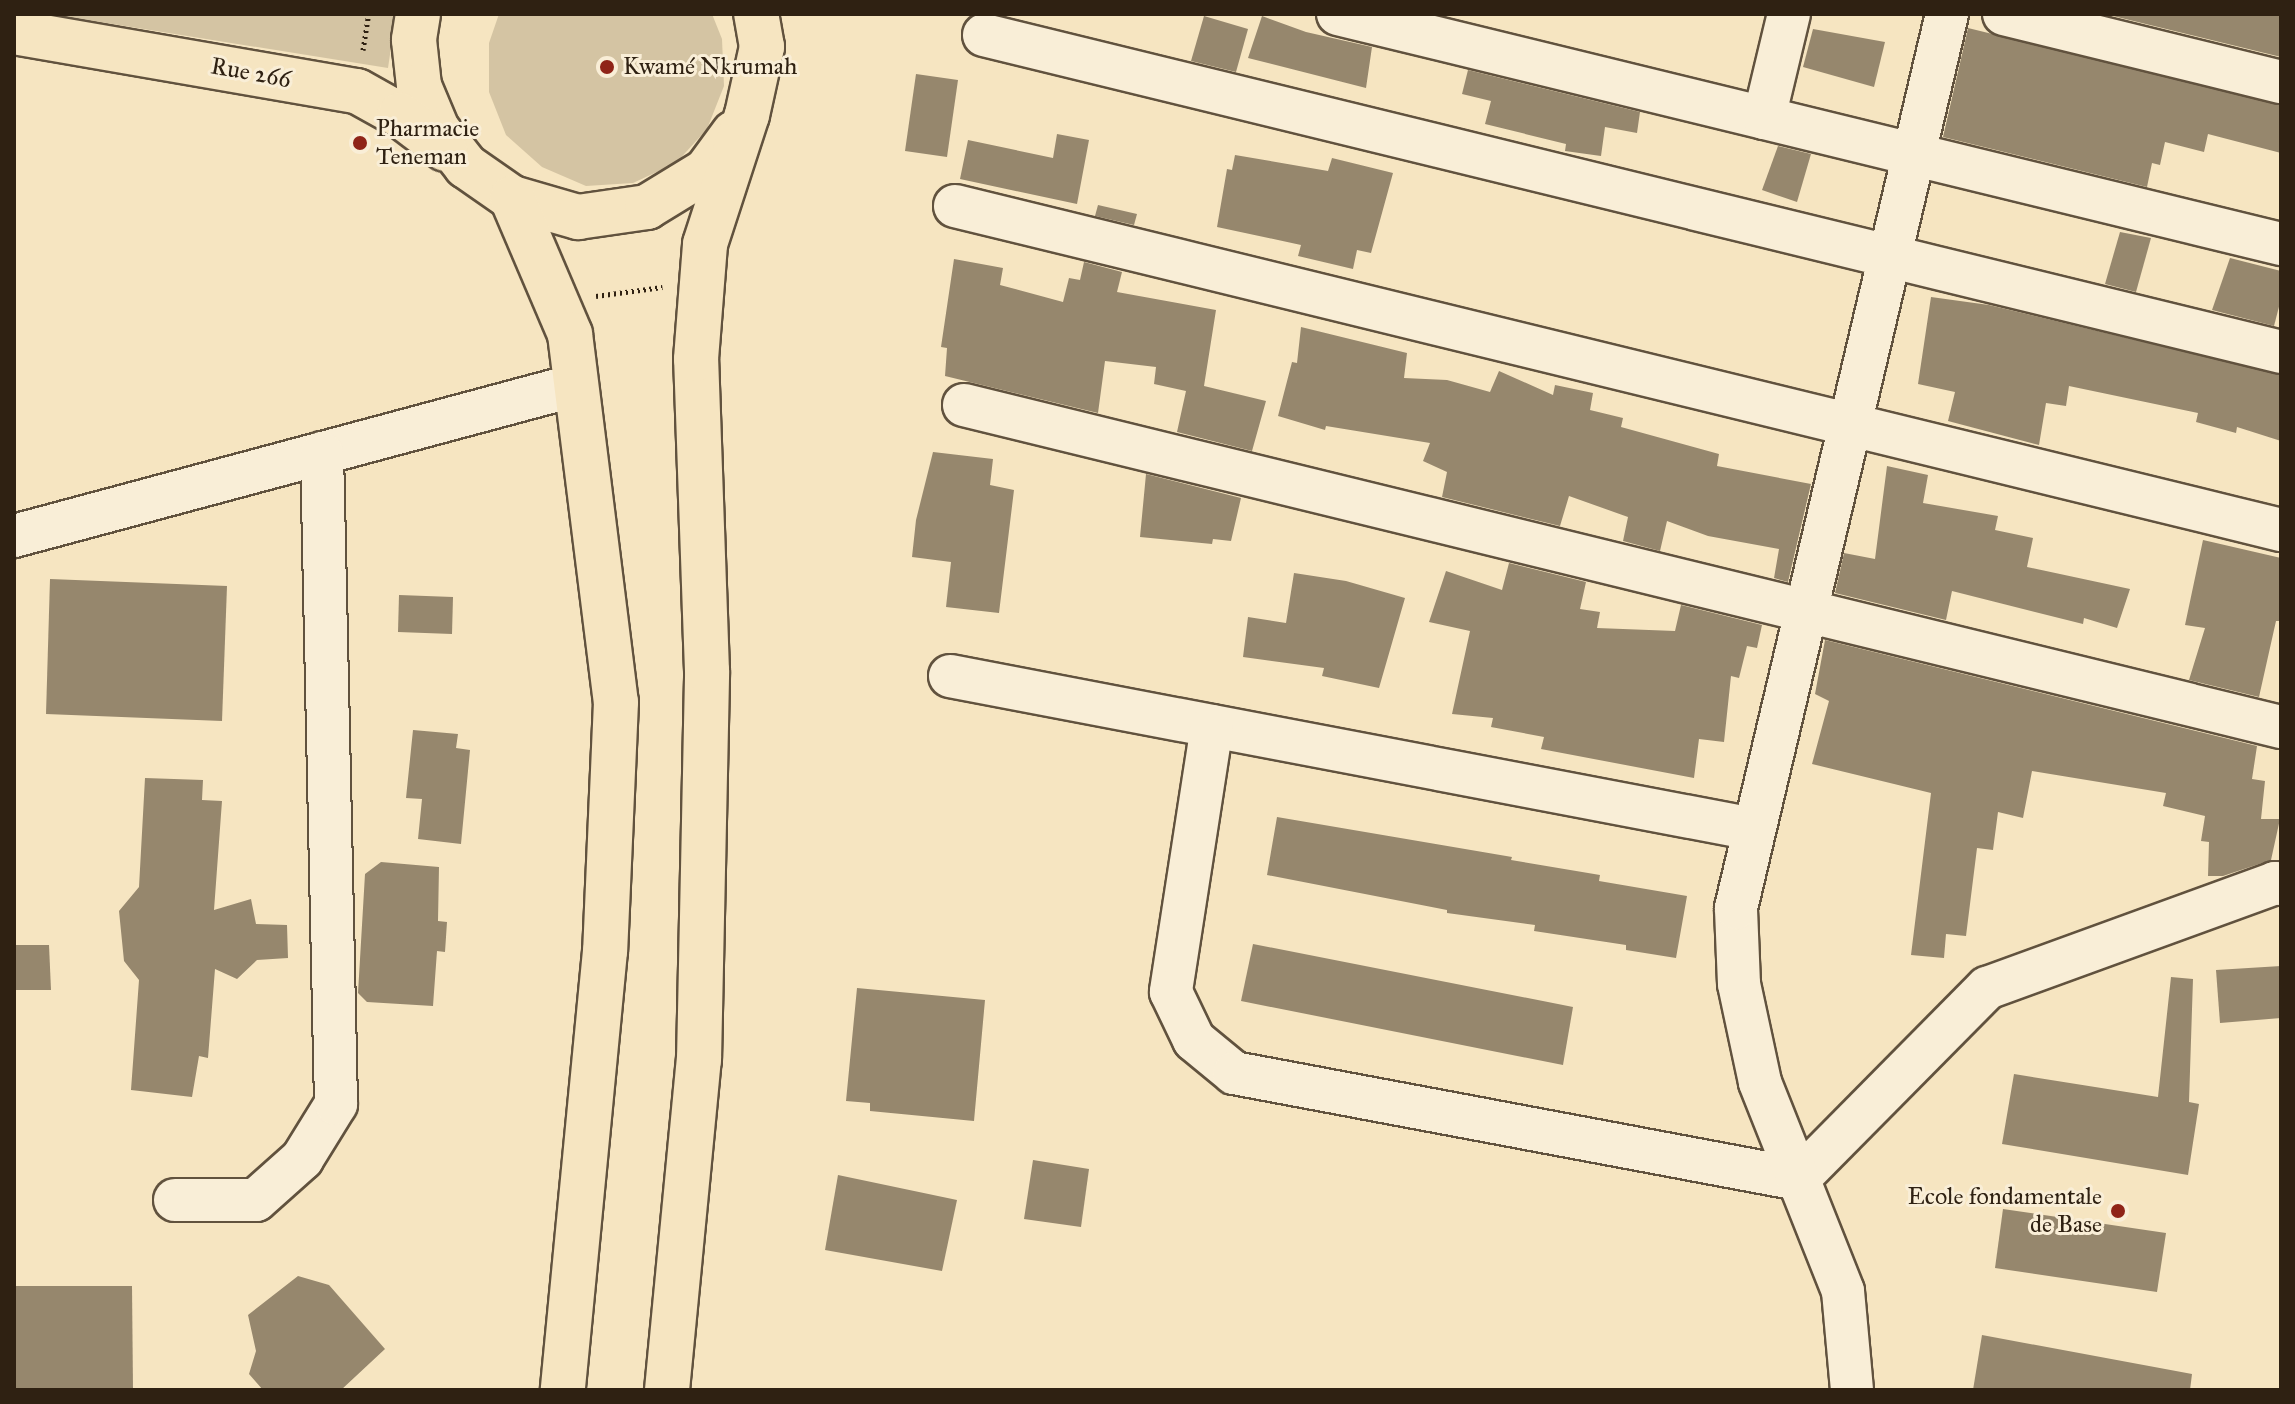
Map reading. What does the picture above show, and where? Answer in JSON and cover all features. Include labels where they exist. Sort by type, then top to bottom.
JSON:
[{"type":"main road","points":[[418,14],[414,40],[419,86],[437,129],[466,166],[512,198],[578,217],[647,207],[706,171],[747,115]]},
{"type":"main road","points":[[667,1390],[699,1060],[707,671],[696,359],[705,244],[747,115],[762,47],[756,14]]},
{"type":"main road","name":"Rue 266","points":[[14,32],[357,91],[400,115],[466,166]]},
{"type":"main road","points":[[512,198],[570,334],[616,702],[605,951],[563,1390]]},
{"type":"street","points":[[1338,14],[2281,244]]},
{"type":"street","points":[[1764,118],[1789,14]]},
{"type":"street","points":[[1852,1390],[1843,1291],[1760,1082],[1739,984],[1736,908],[1947,14]]},
{"type":"street","points":[[2004,14],[2281,82]]},
{"type":"street","points":[[984,35],[2281,352]]},
{"type":"street","points":[[955,206],[2281,530]]},
{"type":"street","points":[[14,536],[576,385]]},
{"type":"street","points":[[964,405],[2281,727]]},
{"type":"street","points":[[175,1200],[256,1200],[302,1159],[336,1104],[322,453]]},
{"type":"street","points":[[950,676],[1753,829]]},
{"type":"street","points":[[1212,726],[1171,992],[1194,1040],[1234,1073],[1798,1179]]},
{"type":"street","points":[[1798,1179],[1987,988],[2279,875]]},
{"type":"path","points":[[556,301],[702,282]]},
{"type":"shaded area","points":[[50,14],[396,14],[388,68]]},
{"type":"shaded area","points":[[499,14],[712,14],[722,39],[724,86],[707,129],[676,163],[633,183],[586,186],[542,167],[506,135],[489,92],[489,43]]},
{"type":"building","points":[[2105,14],[2281,14],[2281,57]]},
{"type":"building","points":[[1204,16],[1248,29],[1236,72],[1191,61]]},
{"type":"building","points":[[1262,16],[1306,32],[1372,47],[1366,88],[1248,58]]},
{"type":"building","points":[[1968,28],[2281,105],[2281,153],[2208,134],[2204,152],[2165,142],[2160,165],[2152,163],[2147,187],[1943,137]]},
{"type":"building","points":[[1813,29],[1885,42],[1874,87],[1803,67]]},
{"type":"building","points":[[1468,70],[1640,112],[1637,133],[1605,127],[1601,156],[1565,151],[1566,144],[1485,124],[1491,101],[1462,94]]},
{"type":"building","points":[[916,74],[958,80],[947,157],[905,151]]},
{"type":"building","points":[[1057,134],[1089,140],[1077,204],[960,179],[968,140],[1053,158]]},
{"type":"building","points":[[1778,146],[1811,154],[1797,202],[1762,190]]},
{"type":"building","points":[[1235,155],[1328,171],[1332,158],[1393,173],[1371,253],[1357,250],[1353,269],[1298,256],[1301,245],[1217,227],[1227,169],[1232,170]]},
{"type":"building","points":[[1098,205],[1137,214],[1134,225],[1095,216]]},
{"type":"building","points":[[2120,232],[2151,238],[2136,292],[2105,284]]},
{"type":"building","points":[[2230,258],[2281,271],[2281,299],[2274,326],[2212,310]]},
{"type":"building","points":[[954,259],[1003,268],[1000,285],[1063,302],[1069,278],[1080,280],[1084,262],[1122,272],[1117,292],[1216,310],[1204,386],[1266,401],[1252,451],[1177,432],[1186,391],[1154,384],[1156,367],[1105,361],[1098,413],[945,376],[947,348],[941,347]]},
{"type":"building","points":[[1931,297],[1989,305],[2281,375],[2281,441],[2237,427],[2236,433],[2196,422],[2198,413],[2069,386],[2066,406],[2046,403],[2039,445],[1948,421],[1955,392],[1918,384]]},
{"type":"building","points":[[1301,327],[1407,353],[1404,378],[1447,380],[1490,392],[1499,371],[1553,395],[1555,385],[1593,393],[1590,410],[1623,418],[1621,427],[1719,454],[1717,466],[1811,484],[1788,582],[1774,578],[1779,549],[1708,536],[1667,521],[1660,551],[1623,541],[1628,517],[1569,496],[1560,526],[1442,497],[1447,472],[1423,461],[1430,443],[1326,426],[1325,430],[1278,416],[1292,362],[1297,363]]},
{"type":"building","points":[[933,452],[993,459],[990,485],[1014,490],[999,613],[946,607],[951,562],[912,557],[916,520]]},
{"type":"building","points":[[1887,466],[1928,475],[1923,503],[1998,516],[1995,530],[2033,538],[2027,567],[2130,589],[2117,628],[2084,618],[2083,624],[1952,591],[1946,620],[1835,593],[1844,553],[1875,559]]},
{"type":"building","points":[[1146,474],[1241,498],[1231,541],[1213,539],[1212,544],[1140,537]]},
{"type":"building","points":[[2203,540],[2281,558],[2281,621],[2276,621],[2259,697],[2189,680],[2205,628],[2185,625]]},
{"type":"building","points":[[1509,563],[1586,582],[1580,609],[1600,612],[1597,628],[1675,631],[1681,605],[1762,625],[1757,648],[1747,646],[1739,678],[1731,676],[1724,742],[1699,739],[1694,778],[1541,749],[1544,737],[1491,727],[1493,718],[1452,714],[1470,631],[1429,622],[1446,571],[1502,590]]},
{"type":"building","points":[[1294,573],[1346,581],[1405,598],[1379,688],[1322,676],[1324,668],[1243,657],[1248,617],[1286,623]]},
{"type":"building","points":[[50,579],[227,586],[222,721],[46,714]]},
{"type":"building","points":[[399,595],[453,597],[452,634],[398,632]]},
{"type":"building","points":[[1825,640],[2257,746],[2252,779],[2265,781],[2261,819],[2280,819],[2271,860],[2223,876],[2208,876],[2209,842],[2201,841],[2205,816],[2163,806],[2166,793],[2032,771],[2023,818],[1998,812],[1993,850],[1977,848],[1966,936],[1946,934],[1944,958],[1911,955],[1931,793],[1812,764],[1829,701],[1815,694]]},
{"type":"building","points":[[413,730],[458,734],[456,748],[470,750],[461,844],[418,839],[422,799],[406,798]]},
{"type":"building","points":[[145,778],[203,780],[202,800],[222,801],[214,910],[251,899],[256,924],[287,925],[288,958],[257,960],[237,979],[215,969],[208,1058],[199,1056],[192,1097],[131,1090],[139,980],[124,961],[119,911],[139,887]]},
{"type":"building","points":[[1277,817],[1512,857],[1511,860],[1600,875],[1599,881],[1687,896],[1676,958],[1626,950],[1626,945],[1534,931],[1535,925],[1447,913],[1447,910],[1267,875]]},
{"type":"building","points":[[381,862],[439,867],[438,921],[447,922],[445,952],[437,951],[433,1006],[367,1002],[358,993],[365,874]]},
{"type":"building","points":[[1253,944],[1573,1007],[1563,1065],[1241,1001]]},
{"type":"building","points":[[14,945],[49,945],[51,990],[14,990]]},
{"type":"building","points":[[2281,966],[2281,1018],[2220,1023],[2216,970]]},
{"type":"building","points":[[2171,977],[2193,979],[2189,1102],[2199,1104],[2188,1175],[2002,1144],[2014,1074],[2158,1097]]},
{"type":"building","points":[[857,988],[985,1000],[974,1121],[870,1111],[870,1103],[846,1101]]},
{"type":"building","points":[[1033,1160],[1089,1169],[1081,1227],[1024,1219]]},
{"type":"building","points":[[838,1175],[957,1200],[942,1271],[825,1250]]},
{"type":"building","points":[[2003,1209],[2166,1233],[2157,1292],[1995,1268]]},
{"type":"building","points":[[298,1276],[329,1285],[385,1349],[341,1390],[263,1390],[249,1374],[256,1351],[248,1315]]},
{"type":"building","points":[[14,1286],[132,1286],[133,1390],[14,1390]]},
{"type":"building","points":[[1982,1335],[2192,1374],[2190,1390],[1973,1390]]},
{"type":"place","name":"Kwamé Nkrumah","points":[[607,67]]},
{"type":"place","name":"Pharmacie Teneman","points":[[360,143]]},
{"type":"place","name":"Ecole fondamentale de Base","points":[[2118,1211]]}]
